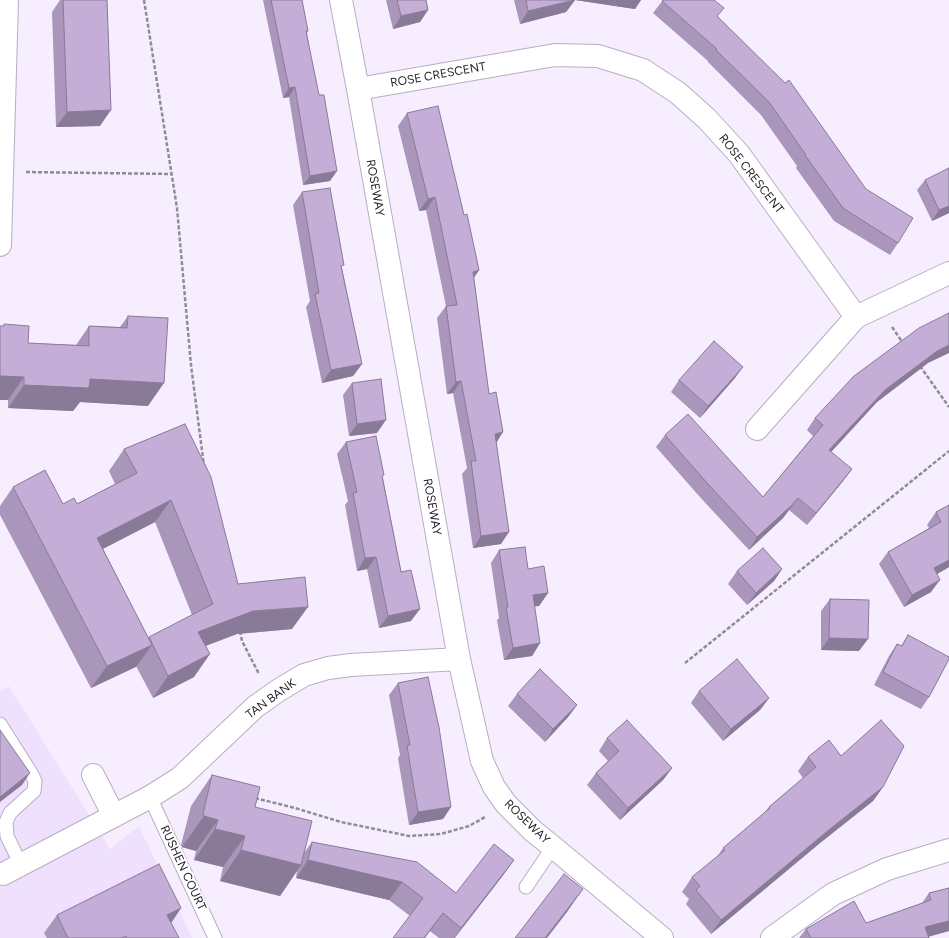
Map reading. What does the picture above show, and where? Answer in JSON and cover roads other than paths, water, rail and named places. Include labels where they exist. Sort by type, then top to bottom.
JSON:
[{"type":"street","points":[[0,245],[7,0]]},
{"type":"street","name":"ROSEWAY","points":[[341,0],[459,659],[482,761],[494,788],[506,804],[533,831],[662,938]]},
{"type":"street","name":"ROSE CRESCENT","points":[[358,89],[555,54],[598,56],[643,70],[678,92],[707,119],[739,154],[856,317]]},
{"type":"street","points":[[758,429],[856,317],[949,273]]},
{"type":"street","name":"TAN BANK","points":[[12,869],[150,797],[180,778],[255,707],[270,696],[304,676],[328,668],[350,665],[459,659]]},
{"type":"street","points":[[93,775],[114,816]]},
{"type":"street","points":[[772,938],[833,894],[887,869],[949,850]]},
{"type":"lane","points":[[0,724],[35,781],[34,791],[10,813],[6,822],[12,869]]},
{"type":"lane","name":"RUSHEN COURT","points":[[150,797],[215,938]]},
{"type":"lane","points":[[526,888],[553,847]]}]
